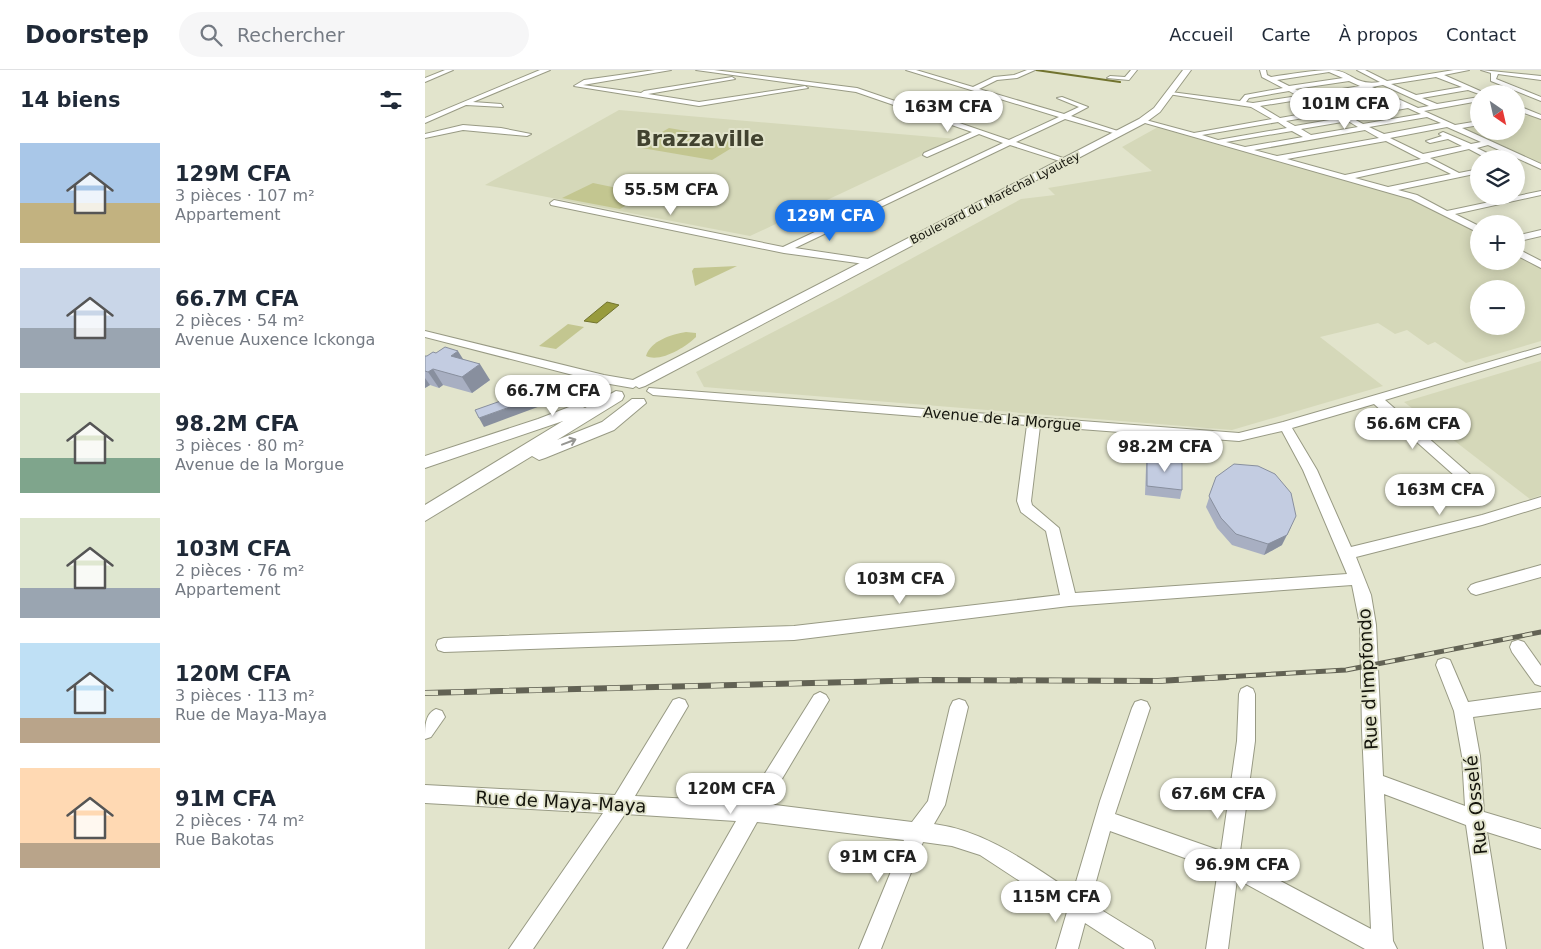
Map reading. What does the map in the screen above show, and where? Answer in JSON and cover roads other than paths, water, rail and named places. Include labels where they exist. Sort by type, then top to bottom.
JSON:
[{"type":"main road","name":"Boulevard du Maréchal Lyautey","points":[[635,393],[679,362],[1120,134],[1157,110],[1171,94],[1187,70]]},
{"type":"main road","points":[[425,514],[585,415],[635,393]]},
{"type":"main road","points":[[425,462],[635,393]]},
{"type":"main road","points":[[512,461],[608,426],[635,393]]},
{"type":"main road","points":[[544,423],[585,415]]},
{"type":"main road","points":[[496,440],[512,441],[517,446],[512,461]]},
{"type":"street","points":[[425,80],[450,70]]},
{"type":"street","points":[[425,121],[533,74],[547,70]]},
{"type":"street","points":[[668,70],[584,82],[577,86],[699,104],[823,85]]},
{"type":"street","points":[[699,70],[823,85],[866,93],[1066,162]]},
{"type":"street","points":[[765,78],[777,70]]},
{"type":"street","points":[[909,70],[1120,134]]},
{"type":"street","points":[[974,89],[996,78],[1015,77],[1031,70]]},
{"type":"street","points":[[1110,78],[1127,79],[1134,70]]},
{"type":"street","points":[[1270,79],[1330,70],[1541,167]]},
{"type":"street","points":[[1359,70],[1436,106]]},
{"type":"street","points":[[1422,70],[1470,88]]},
{"type":"street","points":[[1171,94],[1253,105],[1466,70]]},
{"type":"street","points":[[1484,70],[1516,72],[1541,78]]},
{"type":"street","points":[[1265,71],[1270,79],[1458,175]]},
{"type":"street","points":[[1495,71],[1492,79],[1506,85]]},
{"type":"street","points":[[631,95],[749,76]]},
{"type":"street","points":[[1241,104],[1247,96],[1350,79]]},
{"type":"street","points":[[1415,97],[1470,88]]},
{"type":"street","points":[[1525,88],[1541,90]]},
{"type":"street","points":[[1525,93],[1541,99]]},
{"type":"street","points":[[1301,106],[1388,96]]},
{"type":"street","points":[[784,250],[1085,106],[1060,98]]},
{"type":"street","points":[[1216,142],[1347,118],[1470,100]]},
{"type":"street","points":[[466,103],[501,106]]},
{"type":"street","points":[[1253,105],[1310,138]]},
{"type":"street","points":[[1525,107],[1541,106]]},
{"type":"street","points":[[1266,112],[1275,111]]},
{"type":"street","points":[[1191,135],[1334,111]]},
{"type":"street","points":[[1525,111],[1541,117]]},
{"type":"street","points":[[1525,114],[1531,113]]},
{"type":"street","points":[[1243,149],[1429,115]]},
{"type":"street","points":[[1142,121],[1421,199],[1470,225]]},
{"type":"street","points":[[1275,158],[1470,124]]},
{"type":"street","points":[[425,136],[450,128],[465,126],[527,134]]},
{"type":"street","points":[[927,155],[980,131]]},
{"type":"street","points":[[1430,141],[1446,136],[1476,150]]},
{"type":"street","points":[[1345,178],[1489,143]]},
{"type":"street","points":[[1388,190],[1470,173]]},
{"type":"street","points":[[1448,213],[1541,192]]},
{"type":"street","points":[[554,202],[784,250],[872,262]]},
{"type":"street","points":[[1525,237],[1541,233]]},
{"type":"street","points":[[1525,256],[1541,265]]},
{"type":"street","points":[[425,334],[604,379],[635,393]]},
{"type":"street","name":"Avenue de la Morgue","points":[[635,393],[691,394],[1226,437],[1251,435],[1285,426],[1541,350]]},
{"type":"street","points":[[1376,399],[1469,481]]},
{"type":"street","points":[[1034,422],[1025,501],[1026,508],[1052,528],[1069,600]]},
{"type":"street","name":"Rue d'Impfondo","points":[[1285,426],[1310,470],[1363,595],[1368,625],[1369,691],[1384,949]]},
{"type":"street","points":[[1347,554],[1482,520],[1541,502]]},
{"type":"street","points":[[1476,589],[1541,571]]},
{"type":"street","points":[[444,645],[794,633],[1069,600],[1357,579]]},
{"type":"street","points":[[1518,647],[1541,679]]},
{"type":"street","name":"Rue Osselé","points":[[1444,665],[1463,710],[1471,756],[1475,819],[1495,949]]},
{"type":"street","points":[[1217,949],[1246,741],[1247,694]]},
{"type":"street","points":[[674,949],[752,812],[820,700]]},
{"type":"street","points":[[1463,710],[1541,700]]},
{"type":"street","points":[[519,949],[619,806],[679,706]]},
{"type":"street","points":[[870,949],[918,830],[936,805],[959,708]]},
{"type":"street","points":[[1067,949],[1123,755],[1141,708]]},
{"type":"street","points":[[1375,782],[1475,819],[1541,839]]},
{"type":"street","name":"Rue de Maya-Maya","points":[[425,794],[752,812],[918,830],[952,836],[985,847],[1144,949]]},
{"type":"street","points":[[1105,820],[1229,864],[1314,908],[1384,949]]},
{"type":"waterway","points":[[1036,70],[1120,82]]},
{"type":"railway","points":[[1206,678],[1346,670],[1541,632]]},
{"type":"railway","points":[[425,693],[932,680],[1158,681],[1227,677]]},
{"type":"district","name":"Brazzaville","points":[[700,139]]}]
